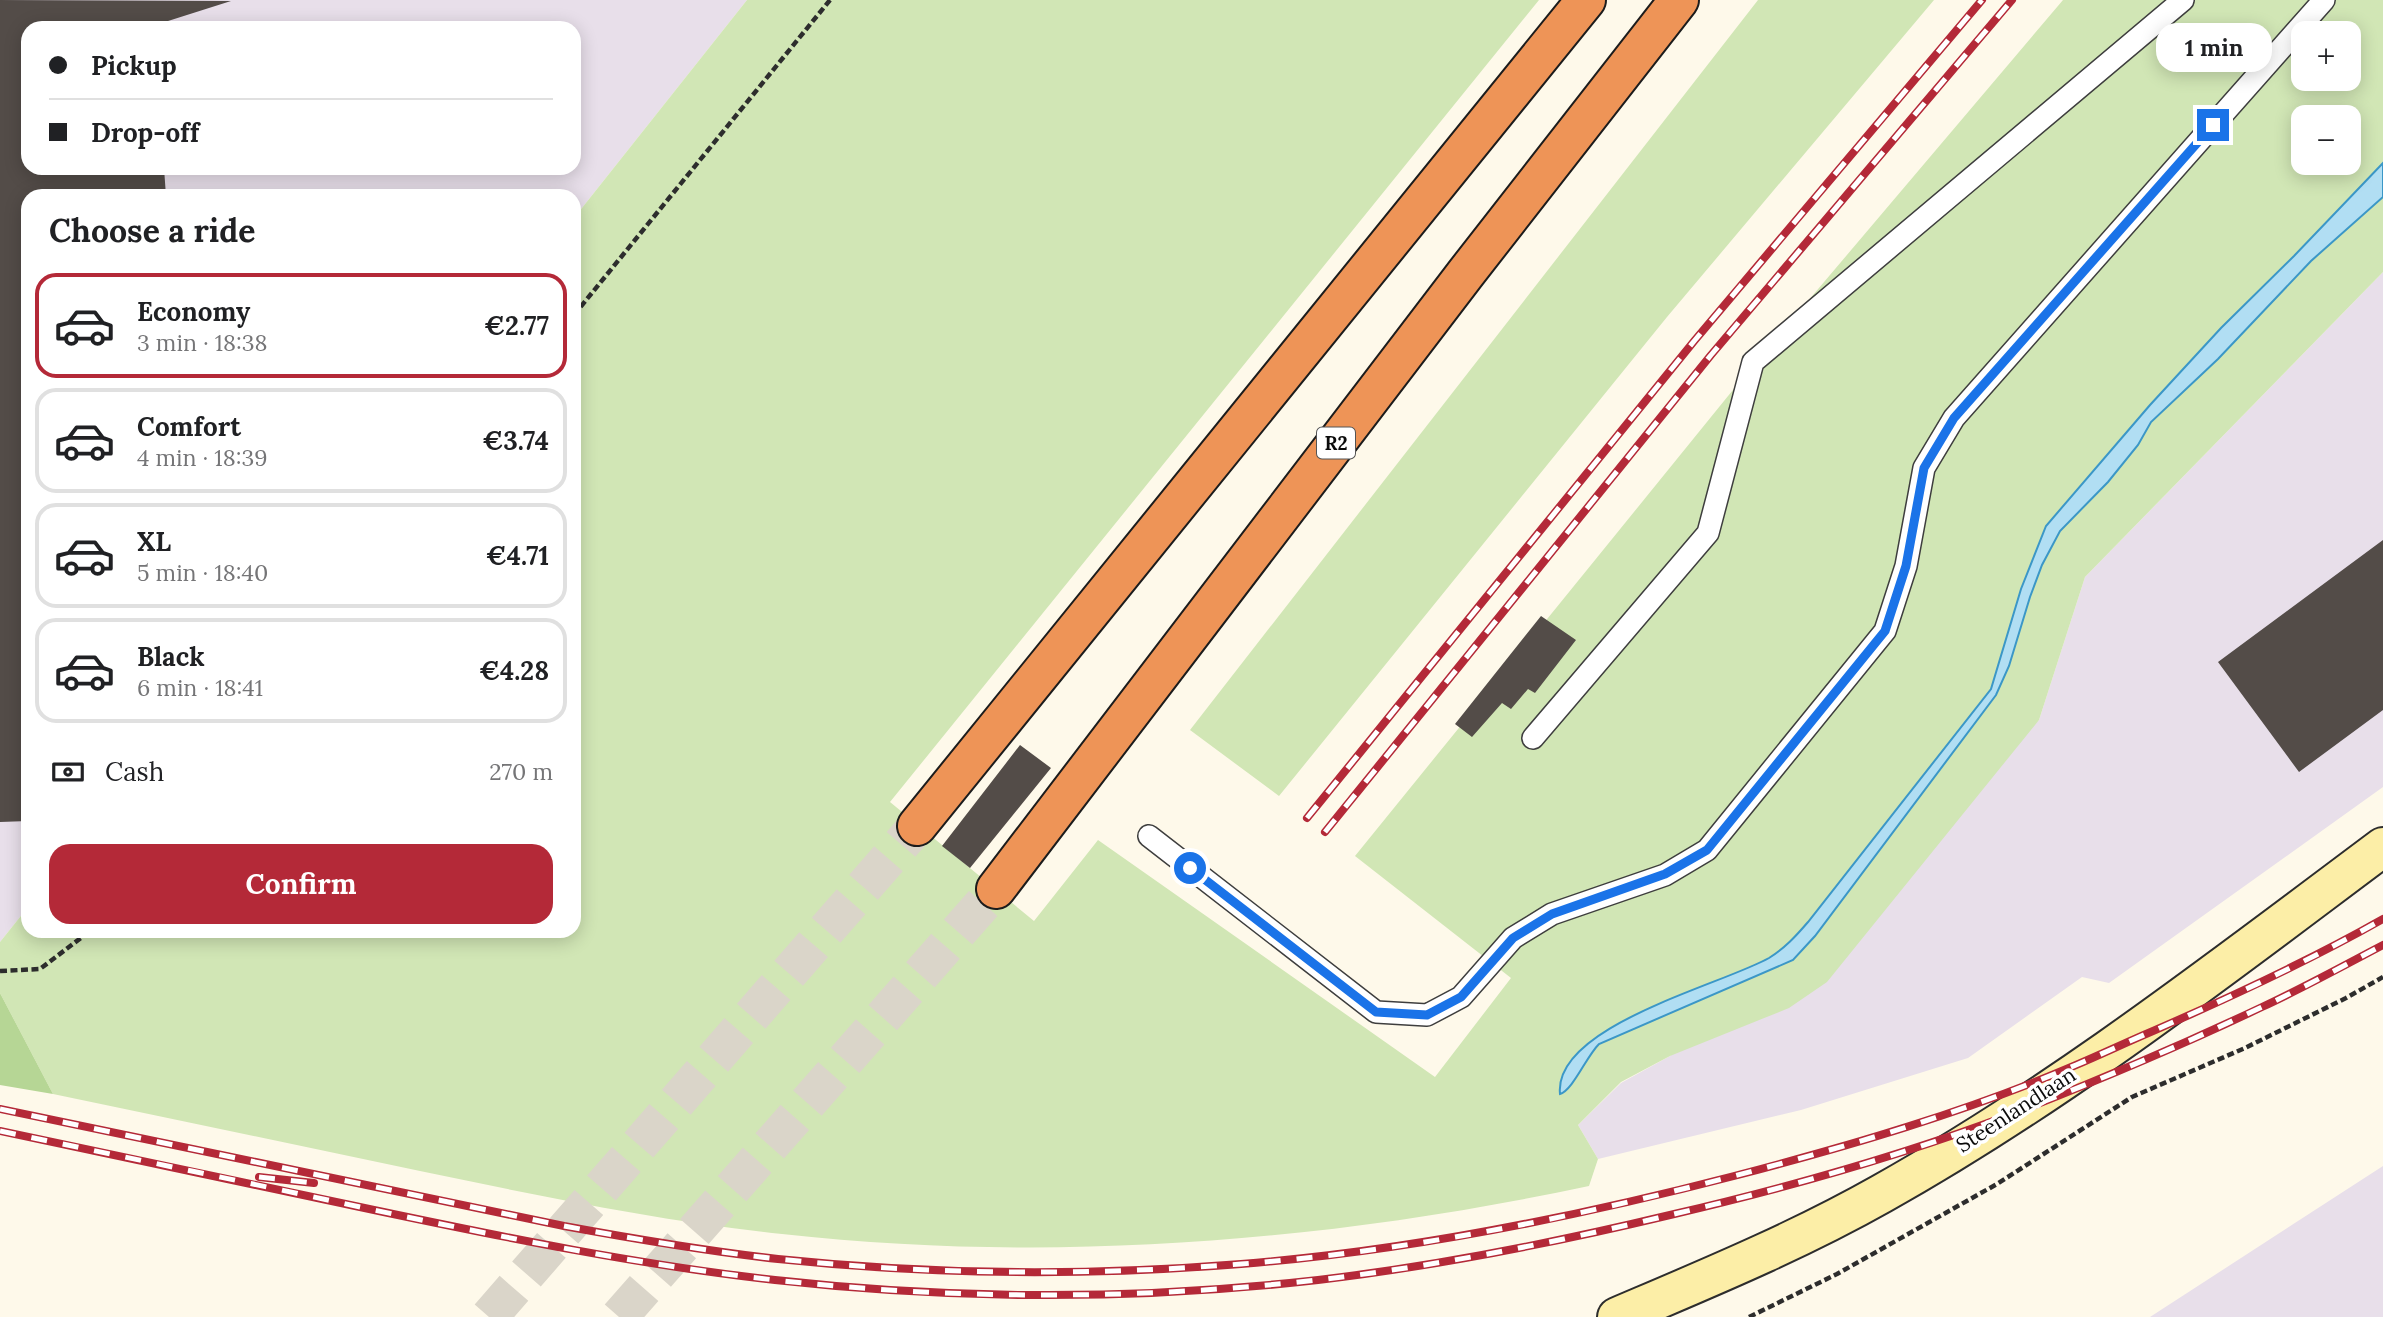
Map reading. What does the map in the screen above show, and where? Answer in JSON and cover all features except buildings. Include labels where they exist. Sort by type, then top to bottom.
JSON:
[{"type":"highway","points":[[918,826],[1586,0]]},
{"type":"highway","name":"R2","points":[[996,889],[1441,305],[1679,0]]},
{"type":"main road","name":"Steenlandlaan","points":[[1617,1317],[1792,1240],[1880,1195],[1960,1147],[2135,1030],[2383,847]]},
{"type":"lane","points":[[1533,738],[1708,533],[1753,362],[2183,0]]},
{"type":"lane","points":[[1149,835],[1376,1012],[1427,1015],[1461,997],[1513,938],[1552,914],[1665,874],[1707,850],[1885,631],[1906,566],[1924,468],[1954,418],[2324,0]]},
{"type":"path","points":[[581,306],[830,0]]},
{"type":"path","points":[[0,971],[40,969],[81,938]]},
{"type":"path","points":[[1749,1317],[1837,1274],[1997,1184],[2132,1097],[2245,1048],[2383,977]]},
{"type":"shaded area","points":[[0,0],[747,0],[581,209],[581,189],[21,189],[21,916],[0,942]]},
{"type":"shaded area","points":[[2383,272],[2383,787],[2109,983],[2082,977],[1968,1058],[1801,1110],[1598,1159],[1578,1125],[1621,1083],[1670,1056],[2039,720],[2085,577]]},
{"type":"shaded area","points":[[2383,1166],[2383,1317],[2150,1317]]},
{"type":"green space","points":[[747,0],[1539,0],[890,802],[1034,921],[1098,840],[1435,1077],[1511,978],[1355,856],[1741,380],[2063,0],[2383,0],[2383,272],[2085,577],[2039,720],[1827,982],[1789,1008],[1670,1056],[1621,1082],[1578,1125],[1598,1159],[1589,1186],[1389,1221],[1288,1234],[1187,1242],[1086,1247],[985,1247],[883,1243],[782,1234],[645,1215],[555,1198],[53,1094],[0,993],[0,942],[21,916],[21,938],[581,938],[581,209]]},
{"type":"green space","points":[[1758,0],[1934,0],[1667,317],[1279,796],[1190,730]]},
{"type":"green space","points":[[0,993],[53,1094],[0,1085]]},
{"type":"water","points":[[2383,163],[2383,197],[2311,261],[2218,359],[2151,422],[2138,445],[2108,482],[2060,531],[2042,565],[2009,666],[1996,695],[1815,936],[1793,960],[1599,1044],[1570,1086],[1560,1094],[1565,1070],[1583,1048],[1610,1028],[1769,958],[1804,927],[1991,689],[2021,589],[2046,526],[2150,405],[2221,328]]},
{"type":"tunnel","points":[[489,1317],[917,826]]},
{"type":"tunnel","points":[[619,1317],[996,889]]},
{"type":"railway","points":[[1307,818],[1695,340],[1982,0]]},
{"type":"railway","points":[[1325,832],[1711,355],[2012,0]]},
{"type":"railway","points":[[0,1109],[564,1226],[751,1256],[894,1268],[1010,1272],[1126,1271],[1241,1264],[1366,1251],[1551,1219],[1734,1176],[1864,1140],[1950,1113],[2076,1065],[2270,978],[2383,919]]},
{"type":"railway","points":[[0,1131],[524,1240],[724,1274],[843,1287],[978,1294],[1115,1294],[1250,1287],[1406,1268],[1538,1244],[1713,1205],[1886,1157],[2012,1114],[2138,1063],[2277,1000],[2383,945]]},
{"type":"railway","points":[[259,1177],[314,1183]]},
{"type":"route","points":[[1190,868],[1376,1012],[1427,1015],[1461,997],[1513,938],[1552,914],[1665,874],[1707,850],[1885,631],[1906,566],[1924,468],[1954,418],[2213,125]]}]
